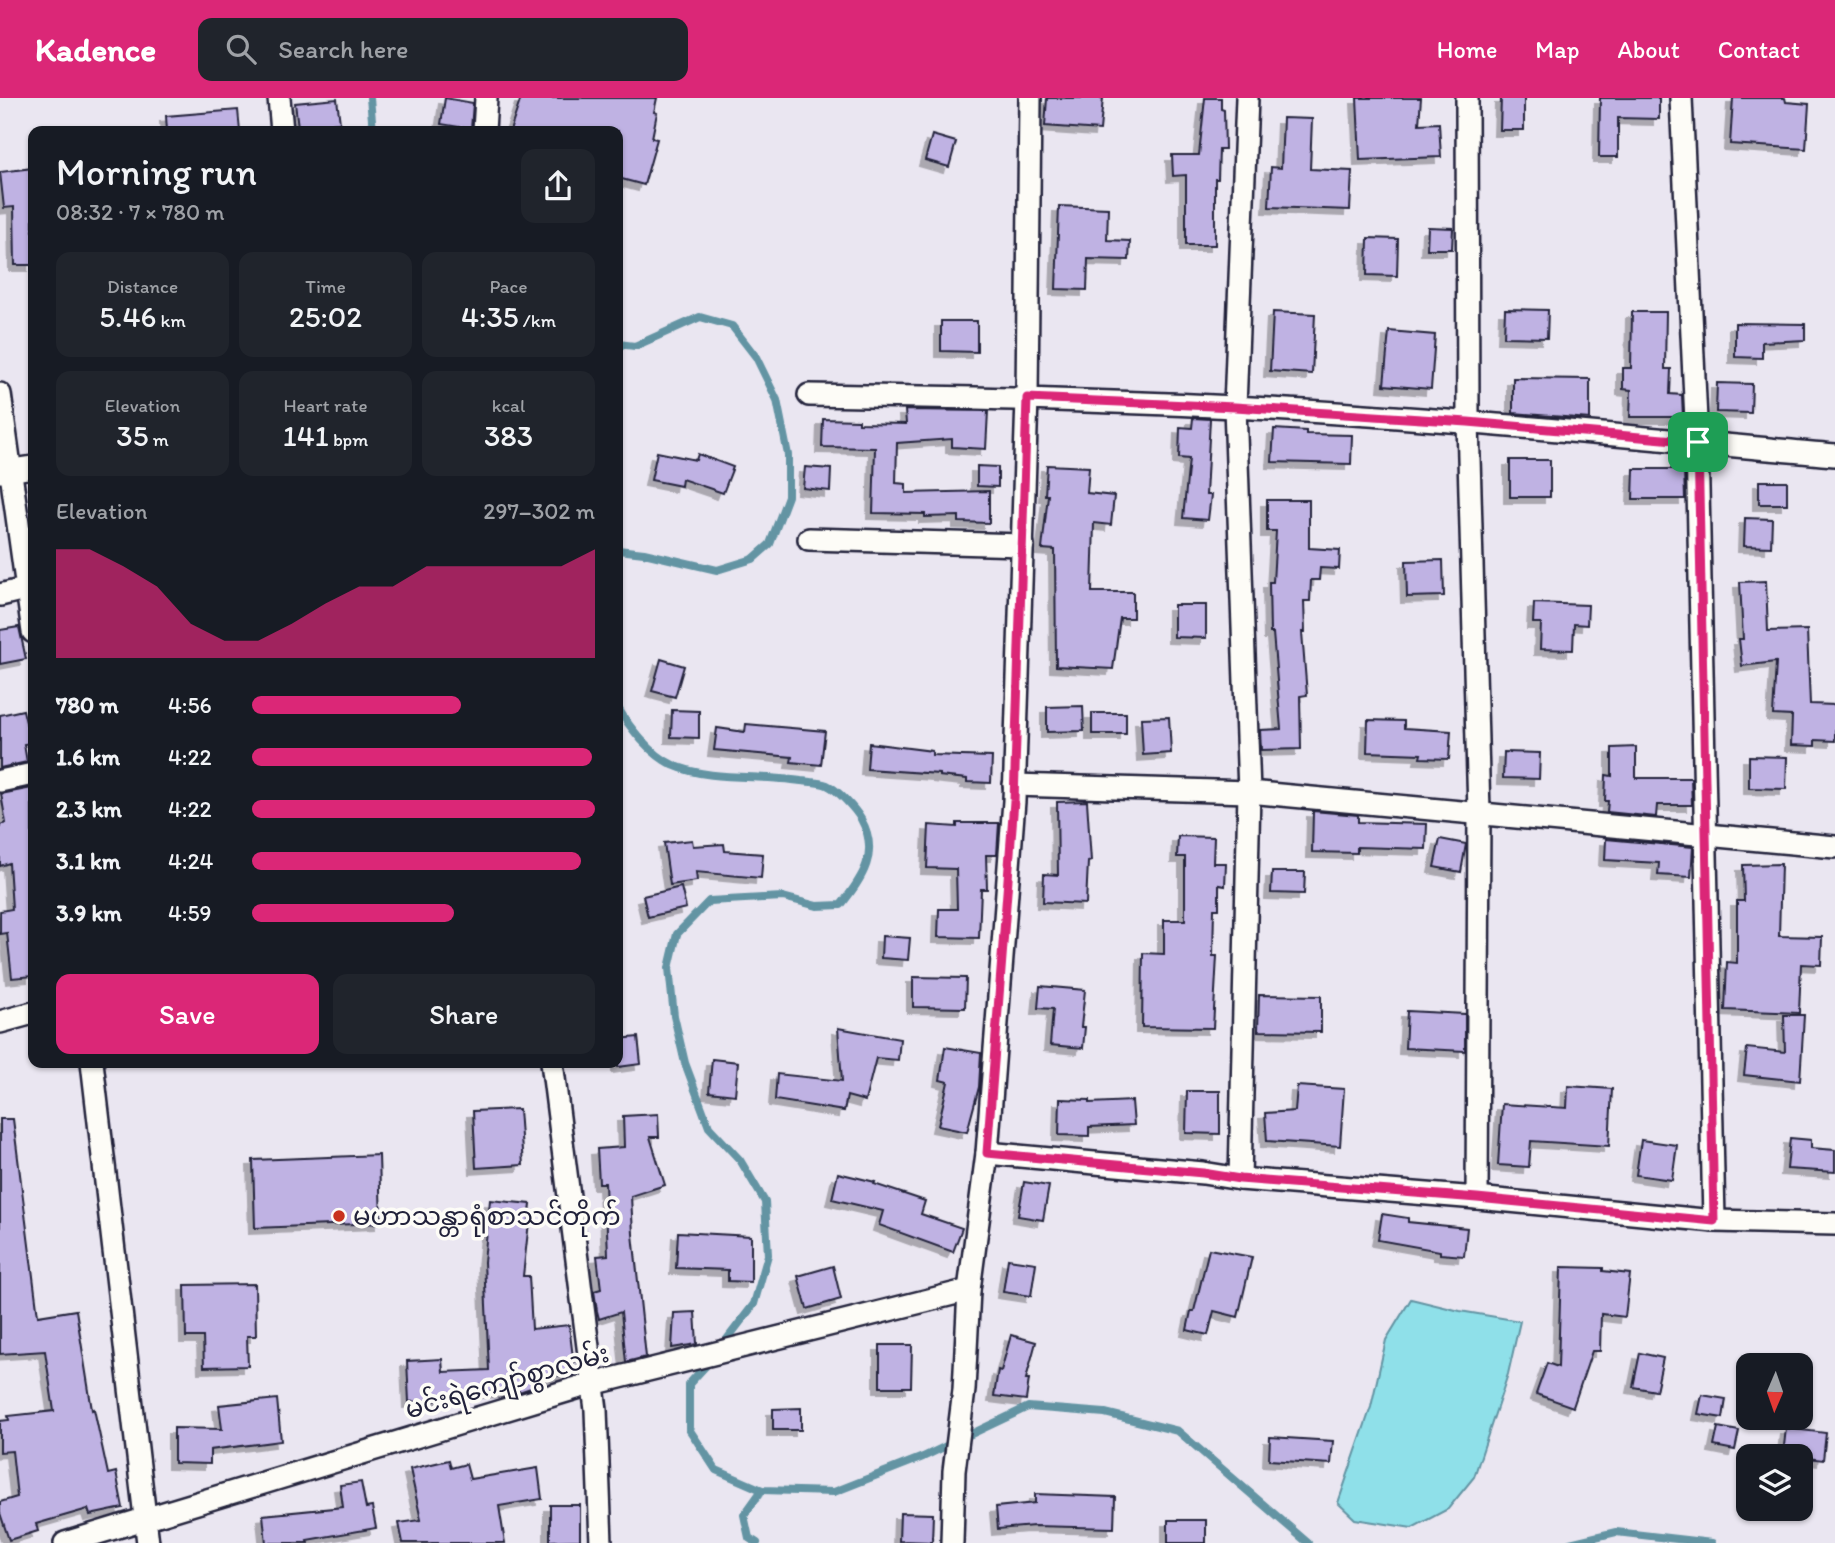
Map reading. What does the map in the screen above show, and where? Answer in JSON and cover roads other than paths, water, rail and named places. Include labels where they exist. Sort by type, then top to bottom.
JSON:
[{"type":"street","points":[[279,98],[282,126]]},
{"type":"street","points":[[484,126],[486,98]]},
{"type":"street","points":[[952,1543],[954,1471],[964,1390],[970,1290],[987,1153],[1014,785],[1027,398],[1030,98]]},
{"type":"street","points":[[1240,1179],[1249,792],[1235,407],[1247,98]]},
{"type":"street","points":[[1467,98],[1468,422],[1479,812],[1477,1198]]},
{"type":"street","points":[[1681,98],[1698,442],[1714,1221]]},
{"type":"street","points":[[0,394],[5,472],[28,575]]},
{"type":"street","points":[[809,396],[1027,398],[1235,407],[1468,422],[1835,455]]},
{"type":"street","points":[[5,472],[28,468]]},
{"type":"street","points":[[809,538],[1023,545]]},
{"type":"street","points":[[0,594],[28,589]]},
{"type":"street","points":[[0,781],[28,775]]},
{"type":"street","points":[[1014,785],[1249,792],[1835,846]]},
{"type":"street","points":[[0,1021],[28,1014]]},
{"type":"street","points":[[93,1068],[148,1543]]},
{"type":"street","points":[[553,1068],[597,1423],[601,1543]]},
{"type":"street","points":[[987,1153],[1203,1173],[1240,1179],[1714,1221],[1835,1224]]},
{"type":"street","name":"မင်းရဲကျော်စွာလမ်း","points":[[65,1543],[592,1385],[970,1290]]},
{"type":"water","points":[[1411,1299],[1520,1321],[1508,1374],[1474,1477],[1448,1509],[1412,1528],[1355,1519],[1338,1503],[1371,1407],[1386,1340]]},
{"type":"waterway","points":[[370,98],[373,126]]},
{"type":"waterway","points":[[623,345],[635,346],[700,317],[732,326],[756,357],[777,400],[788,455],[788,496],[770,544],[753,559],[717,570],[623,551]]},
{"type":"waterway","points":[[623,715],[657,755],[673,765],[704,774],[785,779],[831,787],[851,805],[861,819],[869,843],[869,854],[862,874],[841,905],[817,906],[783,897],[709,901],[677,934],[669,968],[674,1016],[685,1063],[709,1127],[740,1160],[765,1202],[768,1255],[754,1304],[721,1347]]},
{"type":"waterway","points":[[711,1360],[689,1384],[689,1429],[716,1470],[762,1490],[834,1492],[923,1457],[1028,1407],[1105,1413],[1178,1431],[1308,1543]]},
{"type":"waterway","points":[[757,1543],[749,1538],[744,1515],[762,1490]]},
{"type":"waterway","points":[[1570,1543],[1616,1532],[1712,1543]]},
{"type":"place","name":"မဟာသန္တာရုံစာသင်တိုက်","points":[[339,1216]]}]
